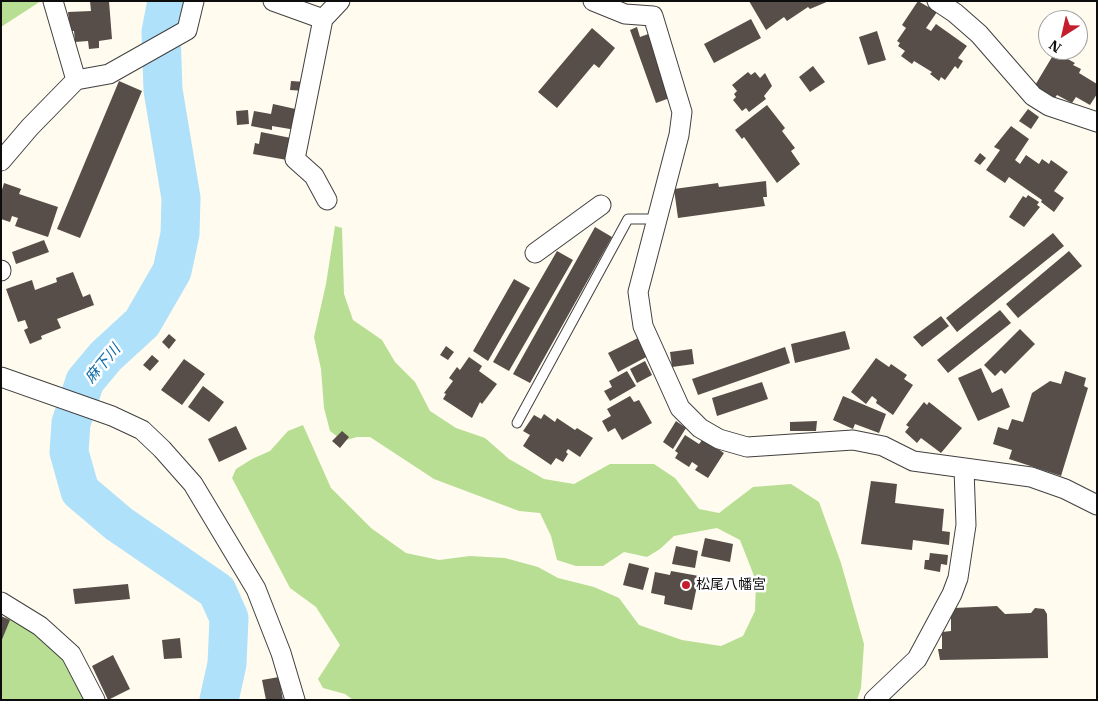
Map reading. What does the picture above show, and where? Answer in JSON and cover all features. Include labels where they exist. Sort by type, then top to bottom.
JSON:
[{"type":"street","points":[[53,1],[76,80]]},
{"type":"street","points":[[1,161],[30,126],[76,80],[109,74],[178,37],[187,30],[194,1]]},
{"type":"street","points":[[273,1],[323,19]]},
{"type":"street","points":[[327,200],[314,176],[295,159],[323,19],[340,1]]},
{"type":"street","points":[[593,1],[625,14],[653,8],[682,112],[679,136],[638,292],[643,326],[680,408],[700,428],[719,439],[747,447],[853,440],[883,446],[913,461],[1031,478],[1065,489],[1097,505]]},
{"type":"street","points":[[937,1],[955,12],[979,34],[1033,96],[1048,106],[1097,122]]},
{"type":"street","points":[[535,254],[601,205]]},
{"type":"street","points":[[1,377],[112,416],[142,430],[162,449],[193,484],[256,588],[281,653],[294,700]]},
{"type":"street","points":[[874,700],[917,659],[952,594],[958,578],[966,525],[964,469]]},
{"type":"street","points":[[1,602],[40,626],[71,654],[95,700]]},
{"type":"lane","points":[[517,423],[628,219],[657,219]]},
{"type":"green space","points":[[1,1],[41,1],[1,27]]},
{"type":"green space","points":[[335,226],[342,228],[344,294],[353,320],[382,340],[395,362],[415,382],[430,411],[456,428],[485,438],[509,459],[544,479],[574,484],[610,464],[654,464],[675,478],[699,509],[719,513],[753,487],[791,484],[819,502],[841,563],[864,644],[861,688],[857,700],[353,700],[345,694],[323,688],[318,679],[340,645],[316,607],[290,588],[232,478],[236,469],[270,451],[288,431],[303,425],[331,488],[371,528],[406,553],[439,560],[470,556],[505,558],[538,567],[558,578],[594,587],[619,598],[639,625],[682,640],[721,646],[743,636],[755,611],[756,581],[740,540],[717,528],[674,536],[660,549],[647,557],[624,552],[603,566],[576,566],[557,560],[551,536],[540,513],[519,511],[434,479],[370,437],[357,437],[343,441],[330,431],[324,408],[321,369],[314,337],[326,284]]},
{"type":"green space","points":[[8,613],[40,635],[66,658],[88,700],[1,700],[1,626]]},
{"type":"building","points":[[90,1],[109,1],[112,39],[99,41],[99,48],[89,49],[88,41],[75,42],[74,31],[70,31],[68,12],[91,11]]},
{"type":"building","points":[[749,1],[829,1],[810,9],[808,7],[787,21],[784,17],[766,30]]},
{"type":"building","points":[[918,1],[937,12],[926,28],[931,31],[936,24],[967,46],[958,58],[963,61],[958,69],[955,66],[945,80],[941,77],[939,81],[930,74],[932,72],[914,61],[912,64],[901,56],[905,51],[898,46],[900,43],[897,41],[906,28],[902,25]]},
{"type":"building","points":[[751,19],[761,38],[714,63],[704,44]]},
{"type":"building","points":[[637,27],[640,37],[651,33],[670,89],[667,99],[656,103],[630,30]]},
{"type":"building","points":[[592,28],[615,48],[599,68],[594,64],[557,108],[538,92]]},
{"type":"building","points":[[877,31],[886,60],[868,65],[859,37]]},
{"type":"building","points":[[1050,60],[1070,60],[1075,63],[1073,65],[1081,69],[1079,73],[1097,84],[1097,94],[1090,105],[1076,97],[1072,103],[1057,95],[1054,99],[1034,87]]},
{"type":"building","points":[[813,66],[825,82],[810,92],[799,77]]},
{"type":"building","points":[[748,72],[751,75],[755,72],[760,78],[765,73],[772,86],[764,96],[766,99],[749,112],[746,108],[742,111],[733,100],[736,97],[734,94],[737,91],[732,85]]},
{"type":"building","points":[[119,81],[142,91],[80,238],[57,229]]},
{"type":"building","points":[[291,81],[305,82],[305,91],[290,90]]},
{"type":"building","points":[[273,104],[300,110],[296,130],[272,126],[272,130],[251,126],[254,111],[271,114]]},
{"type":"building","points":[[767,105],[785,128],[782,131],[795,148],[791,151],[800,164],[777,183],[744,137],[742,139],[735,130]]},
{"type":"building","points":[[1028,109],[1039,117],[1031,129],[1019,121]]},
{"type":"building","points":[[248,110],[249,124],[237,125],[236,111]]},
{"type":"building","points":[[1011,126],[1029,139],[1015,160],[1020,164],[1026,155],[1039,164],[1042,159],[1049,164],[1051,160],[1068,172],[1054,191],[1064,198],[1054,212],[1041,202],[1042,200],[1009,177],[1005,183],[986,170],[1000,150],[994,147]]},
{"type":"building","points":[[261,132],[291,138],[287,160],[253,154],[255,143],[259,144]]},
{"type":"building","points":[[980,153],[986,158],[980,165],[974,161]]},
{"type":"building","points":[[766,181],[767,197],[763,197],[765,206],[678,218],[674,189],[718,183],[719,187]]},
{"type":"building","points":[[4,183],[21,189],[19,194],[58,207],[48,237],[15,226],[18,218],[12,216],[10,222],[1,219],[1,193]]},
{"type":"building","points":[[1028,195],[1039,202],[1037,205],[1040,207],[1024,227],[1009,217],[1023,196],[1026,198]]},
{"type":"building","points":[[595,227],[612,237],[530,383],[513,374]]},
{"type":"building","points":[[1053,233],[1064,246],[957,332],[946,318]]},
{"type":"building","points":[[44,240],[49,252],[16,264],[12,252]]},
{"type":"building","points":[[557,251],[573,260],[509,371],[493,362]]},
{"type":"building","points":[[1069,251],[1082,266],[1018,318],[1006,304]]},
{"type":"building","points":[[73,272],[83,297],[90,294],[94,305],[57,319],[61,328],[41,336],[42,339],[30,344],[24,330],[28,328],[25,320],[18,322],[6,289],[32,280],[35,290],[57,282],[56,278]]},
{"type":"building","points":[[514,279],[530,288],[488,361],[473,351]]},
{"type":"building","points":[[1000,310],[1011,323],[948,373],[937,360]]},
{"type":"building","points":[[941,316],[949,326],[922,347],[913,337]]},
{"type":"building","points":[[1020,329],[1035,344],[1005,374],[1001,370],[995,376],[984,365]]},
{"type":"building","points":[[845,331],[850,349],[795,363],[791,344]]},
{"type":"building","points":[[169,334],[176,340],[169,349],[162,342]]},
{"type":"building","points":[[642,336],[652,354],[618,372],[608,353]]},
{"type":"building","points":[[446,346],[454,352],[448,360],[440,355]]},
{"type":"building","points":[[785,347],[790,363],[698,395],[692,379]]},
{"type":"building","points":[[692,349],[694,364],[672,367],[670,352]]},
{"type":"building","points":[[152,355],[159,361],[150,371],[143,365]]},
{"type":"building","points":[[469,357],[482,366],[479,371],[497,384],[482,404],[480,402],[472,418],[443,399],[446,394],[444,393],[453,381],[449,378],[457,367],[460,370]]},
{"type":"building","points":[[876,358],[889,367],[891,364],[907,375],[904,379],[913,385],[893,415],[876,403],[877,400],[872,396],[866,404],[851,392]]},
{"type":"building","points":[[184,359],[205,374],[182,405],[161,390]]},
{"type":"building","points":[[645,361],[652,375],[637,383],[630,369]]},
{"type":"building","points":[[981,368],[992,393],[1002,388],[1010,407],[978,421],[958,378]]},
{"type":"building","points":[[627,371],[636,386],[610,401],[604,391],[612,387],[609,381]]},
{"type":"building","points":[[1065,371],[1086,378],[1084,386],[1088,388],[1061,476],[1009,459],[1012,450],[993,444],[998,427],[1008,430],[1012,419],[1023,422],[1032,393],[1050,381],[1061,384]]},
{"type":"building","points":[[762,382],[768,399],[717,416],[712,398]]},
{"type":"building","points":[[203,386],[224,402],[209,422],[188,407]]},
{"type":"building","points":[[630,396],[634,402],[639,400],[652,423],[622,440],[615,428],[608,432],[602,421],[611,416],[607,409]]},
{"type":"building","points":[[843,396],[886,414],[879,433],[855,424],[853,429],[833,420]]},
{"type":"building","points":[[924,402],[927,405],[929,402],[962,428],[941,453],[921,438],[917,443],[905,432],[909,427],[906,425]]},
{"type":"building","points":[[544,414],[555,422],[557,418],[575,430],[577,428],[593,438],[580,457],[568,449],[566,452],[568,454],[563,462],[556,458],[551,465],[523,446],[530,435],[523,431],[534,415],[541,419]]},
{"type":"building","points":[[676,421],[686,428],[673,449],[663,442]]},
{"type":"building","points":[[817,421],[816,431],[790,431],[790,422]]},
{"type":"building","points":[[236,426],[247,449],[219,462],[208,439]]},
{"type":"building","points":[[342,431],[349,437],[340,448],[332,441]]},
{"type":"building","points":[[685,435],[699,444],[703,439],[724,453],[708,478],[695,470],[698,466],[692,462],[689,467],[675,458],[678,453],[675,451]]},
{"type":"building","points":[[871,481],[897,484],[895,503],[944,509],[942,531],[950,532],[949,545],[913,540],[912,550],[861,544]]},
{"type":"building","points":[[705,538],[733,544],[730,562],[701,556]]},
{"type":"building","points":[[676,546],[698,551],[695,568],[672,564]]},
{"type":"building","points":[[930,553],[948,555],[947,565],[941,564],[940,572],[924,569],[925,560],[929,560]]},
{"type":"building","points":[[629,563],[649,568],[643,590],[623,585]]},
{"type":"building","points":[[671,571],[699,576],[692,610],[664,604],[665,596],[651,593],[655,572],[670,575]]},
{"type":"building","points":[[128,584],[130,599],[75,604],[73,589]]},
{"type":"building","points":[[997,606],[1005,614],[1031,613],[1035,608],[1044,609],[1047,614],[1048,658],[940,660],[938,649],[942,649],[942,632],[951,631],[951,612],[954,608]]},
{"type":"building","points":[[1,616],[10,620],[1,642]]},
{"type":"building","points":[[180,638],[182,658],[164,659],[162,640]]},
{"type":"building","points":[[113,655],[130,689],[108,700],[92,666]]},
{"type":"building","points":[[279,677],[283,700],[266,700],[262,680]]},
{"type":"waterway","name":"麻下川","points":[[167,1],[161,32],[163,90],[181,198],[180,234],[172,271],[142,323],[106,356],[85,381],[71,423],[69,452],[80,491],[119,524],[217,591],[229,618],[227,664],[219,700]]},
{"type":"place","name":"松尾八幡宮","points":[[686,585]]}]
